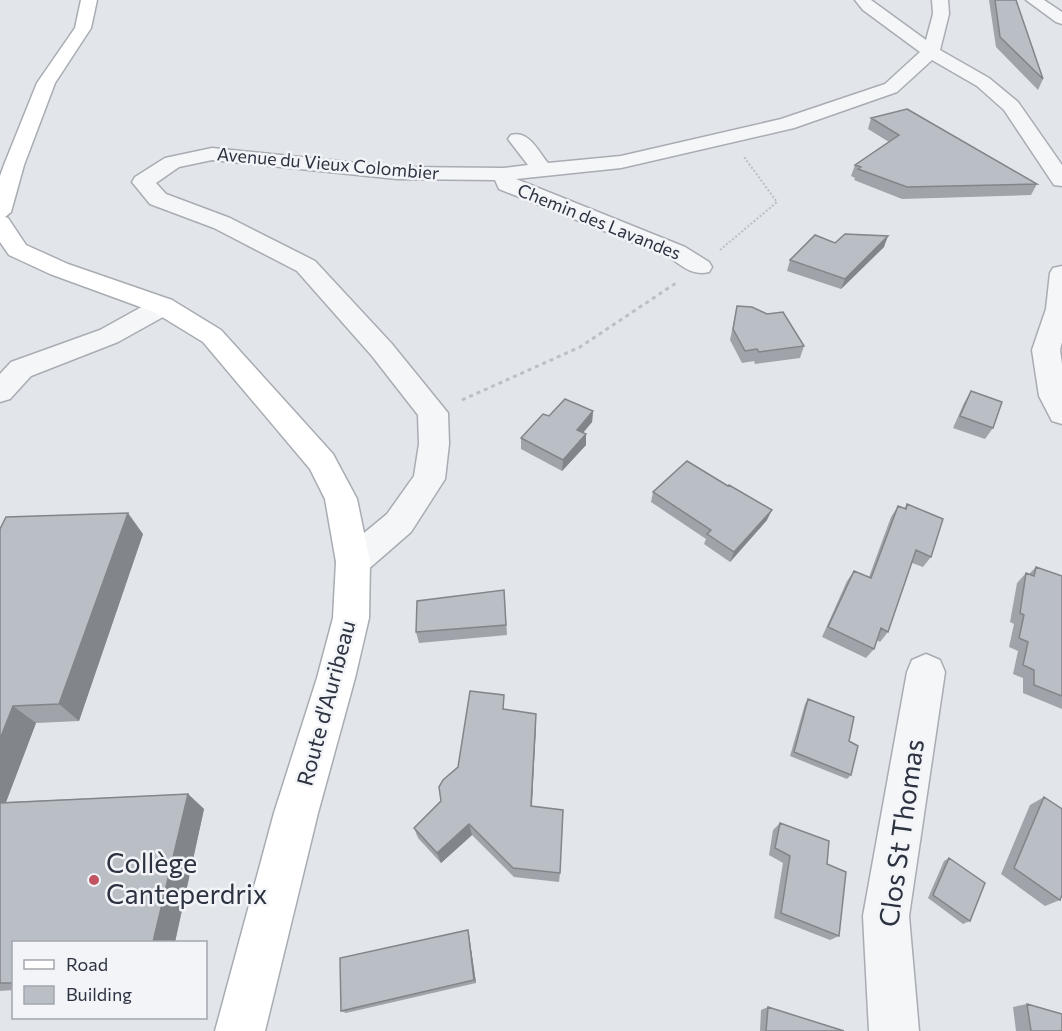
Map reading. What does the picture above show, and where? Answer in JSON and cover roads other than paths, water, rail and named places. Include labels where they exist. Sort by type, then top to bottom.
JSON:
[{"type":"street","points":[[0,212],[9,162],[46,83],[83,28],[89,0]]},
{"type":"street","points":[[862,0],[868,7],[931,52],[983,82],[1011,106],[1062,181],[1059,185],[1062,190]]},
{"type":"street","points":[[931,52],[941,14],[940,0]]},
{"type":"street","points":[[1034,0],[1062,19]]},
{"type":"street","name":"Avenue du Vieux Colombier","points":[[352,562],[399,523],[429,479],[434,444],[433,413],[382,350],[306,266],[222,223],[158,199],[143,182],[172,162],[212,154],[397,173],[504,174],[621,162],[787,124],[891,88],[931,52]]},
{"type":"street","points":[[518,139],[543,170]]},
{"type":"street","name":"Chemin des Lavandes","points":[[504,174],[507,184],[677,252],[700,267]]},
{"type":"street","name":"Route d'Auribeau","points":[[0,223],[16,250],[59,269],[163,306],[212,336],[322,462],[341,499],[352,562],[351,618],[336,678],[296,813],[240,1031]]},
{"type":"street","points":[[1062,273],[1060,309],[1046,350],[1053,396],[1062,414]]},
{"type":"street","points":[[0,392],[21,369],[109,336],[163,306]]},
{"type":"street","name":"Clos St Thomas","points":[[894,1031],[886,916],[926,672]]},
{"type":"place","name":"Collège Canteperdrix","points":[[94,880]]}]
